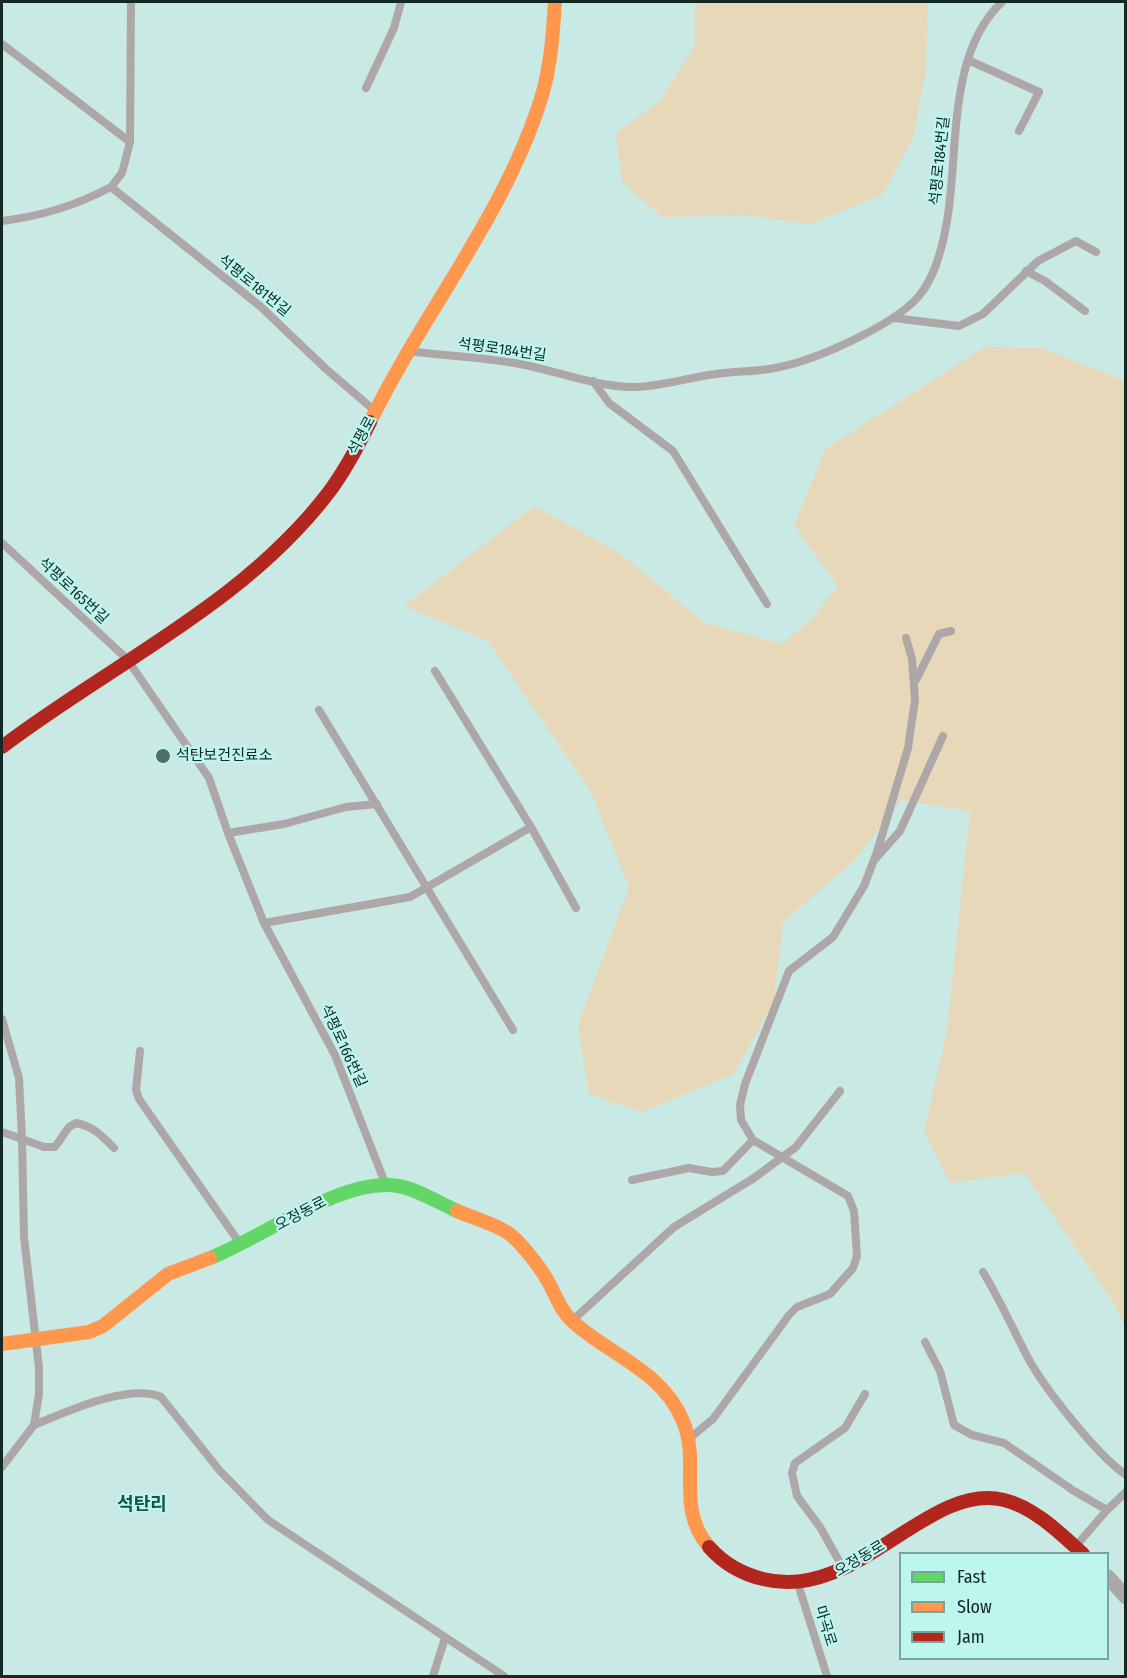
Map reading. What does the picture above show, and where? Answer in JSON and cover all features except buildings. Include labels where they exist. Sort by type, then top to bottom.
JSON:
[{"type":"street","name":"석평로","points":[[2,747],[203,609],[256,568],[329,492],[352,455],[406,351],[478,229],[536,111],[548,78],[554,46],[555,2]]},
{"type":"street","name":"오정동로","points":[[2,1344],[89,1332],[103,1326],[168,1274],[242,1246],[335,1196],[386,1185],[415,1192],[509,1233],[546,1277],[562,1309],[572,1321],[658,1383],[676,1408],[688,1439],[691,1472],[688,1493],[696,1529],[711,1552],[732,1568],[753,1577],[798,1584],[824,1580],[937,1512],[971,1501],[992,1498],[1021,1507],[1079,1550]]},
{"type":"street","points":[[1109,1579],[1125,1597]]},
{"type":"lane","points":[[2,221],[34,217],[67,208],[111,187],[122,173],[130,142],[131,2]]},
{"type":"lane","points":[[366,87],[394,28],[401,2]]},
{"type":"lane","name":"석평로184번길","points":[[406,351],[519,363],[593,381],[634,387],[731,371],[773,369],[820,355],[894,318],[920,295],[936,261],[947,222],[961,93],[968,60],[979,29],[1002,2]]},
{"type":"lane","points":[[2,44],[130,142]]},
{"type":"lane","points":[[968,60],[1039,92],[1019,130]]},
{"type":"lane","name":"석평로181번길","points":[[111,187],[260,306],[326,369],[375,411]]},
{"type":"lane","points":[[894,318],[959,326],[983,314],[1026,270],[1038,261],[1076,241],[1096,252]]},
{"type":"lane","points":[[1026,270],[1046,281],[1085,311]]},
{"type":"lane","points":[[593,381],[609,403],[673,451],[767,604]]},
{"type":"lane","name":"석평로165번길","points":[[2,543],[127,659]]},
{"type":"lane","points":[[915,682],[939,634],[951,631]]},
{"type":"lane","points":[[688,1439],[713,1419],[789,1315],[797,1307],[819,1300],[839,1286],[853,1268],[857,1256],[854,1211],[848,1196],[753,1140],[741,1120],[740,1106],[745,1084],[789,971],[833,937],[854,904],[873,862],[908,748],[915,682],[906,638]]},
{"type":"lane","name":"석평로166번길","points":[[127,659],[209,777],[228,833],[264,923],[335,1055],[372,1155],[386,1185]]},
{"type":"lane","points":[[435,671],[531,827],[576,908]]},
{"type":"lane","points":[[319,710],[513,1030]]},
{"type":"lane","points":[[873,862],[900,831],[943,736]]},
{"type":"lane","points":[[228,833],[301,820],[346,807],[377,804]]},
{"type":"lane","points":[[264,923],[410,897],[531,827]]},
{"type":"lane","points":[[2,1019],[19,1078],[24,1237],[39,1368],[34,1425],[2,1467]]},
{"type":"lane","points":[[140,1051],[136,1090],[139,1099],[242,1246]]},
{"type":"lane","points":[[572,1321],[674,1227],[754,1178],[796,1147],[840,1091]]},
{"type":"lane","points":[[2,1132],[44,1146],[55,1147],[69,1127],[76,1123],[87,1125],[99,1132],[114,1148]]},
{"type":"lane","points":[[632,1180],[679,1169],[723,1171],[753,1140]]},
{"type":"lane","points":[[983,1272],[1001,1301],[1029,1359],[1045,1382],[1102,1455],[1125,1475]]},
{"type":"lane","points":[[925,1342],[940,1371],[954,1425],[961,1431],[1004,1443],[1074,1491],[1107,1510]]},
{"type":"lane","points":[[34,1425],[124,1394],[145,1392],[161,1397],[220,1472],[268,1520],[504,1677]]},
{"type":"lane","points":[[844,1569],[820,1527],[797,1496],[792,1473],[795,1463],[845,1428],[865,1394]]},
{"type":"lane","name":"오정동로","points":[[1079,1550],[1107,1510],[1125,1492]]},
{"type":"lane","name":"마곡로","points":[[798,1584],[827,1677]]},
{"type":"lane","points":[[433,1677],[445,1638]]},
{"type":"shaded area","points":[[695,2],[928,2],[926,71],[913,138],[882,195],[811,224],[745,215],[662,217],[622,182],[616,133],[659,102],[695,45]]},
{"type":"shaded area","points":[[985,347],[1042,348],[1125,381],[1125,1327],[1113,1302],[1024,1173],[950,1183],[924,1132],[947,1030],[970,811],[901,800],[853,862],[783,922],[774,1001],[734,1074],[642,1112],[589,1094],[578,1025],[629,887],[591,792],[488,641],[404,606],[534,506],[620,553],[703,622],[782,644],[811,619],[838,586],[794,526],[825,449]]},
{"type":"traffic: fast","points":[[210,1258],[328,1199],[353,1190],[376,1186],[398,1186],[420,1193],[457,1211]]},
{"type":"traffic: slow","points":[[370,422],[415,340],[487,219],[528,136],[546,81],[555,2]]},
{"type":"traffic: slow","points":[[457,1211],[496,1226],[512,1236],[539,1267],[572,1321],[648,1376],[674,1403],[688,1437],[693,1517],[709,1547]]},
{"type":"traffic: slow","points":[[2,1344],[89,1332],[103,1326],[168,1274],[210,1258]]},
{"type":"traffic: jam","points":[[2,747],[217,600],[257,567],[295,532],[329,492],[346,467],[370,422]]},
{"type":"traffic: jam","points":[[709,1547],[734,1568],[748,1574],[763,1579],[797,1582],[829,1574],[860,1560],[947,1508],[976,1499],[1004,1500],[1026,1509],[1046,1522],[1081,1552]]},
{"type":"place","name":"석탄보건진료소","points":[[163,756]]},
{"type":"district","name":"석탄리","points":[[142,1505]]}]
